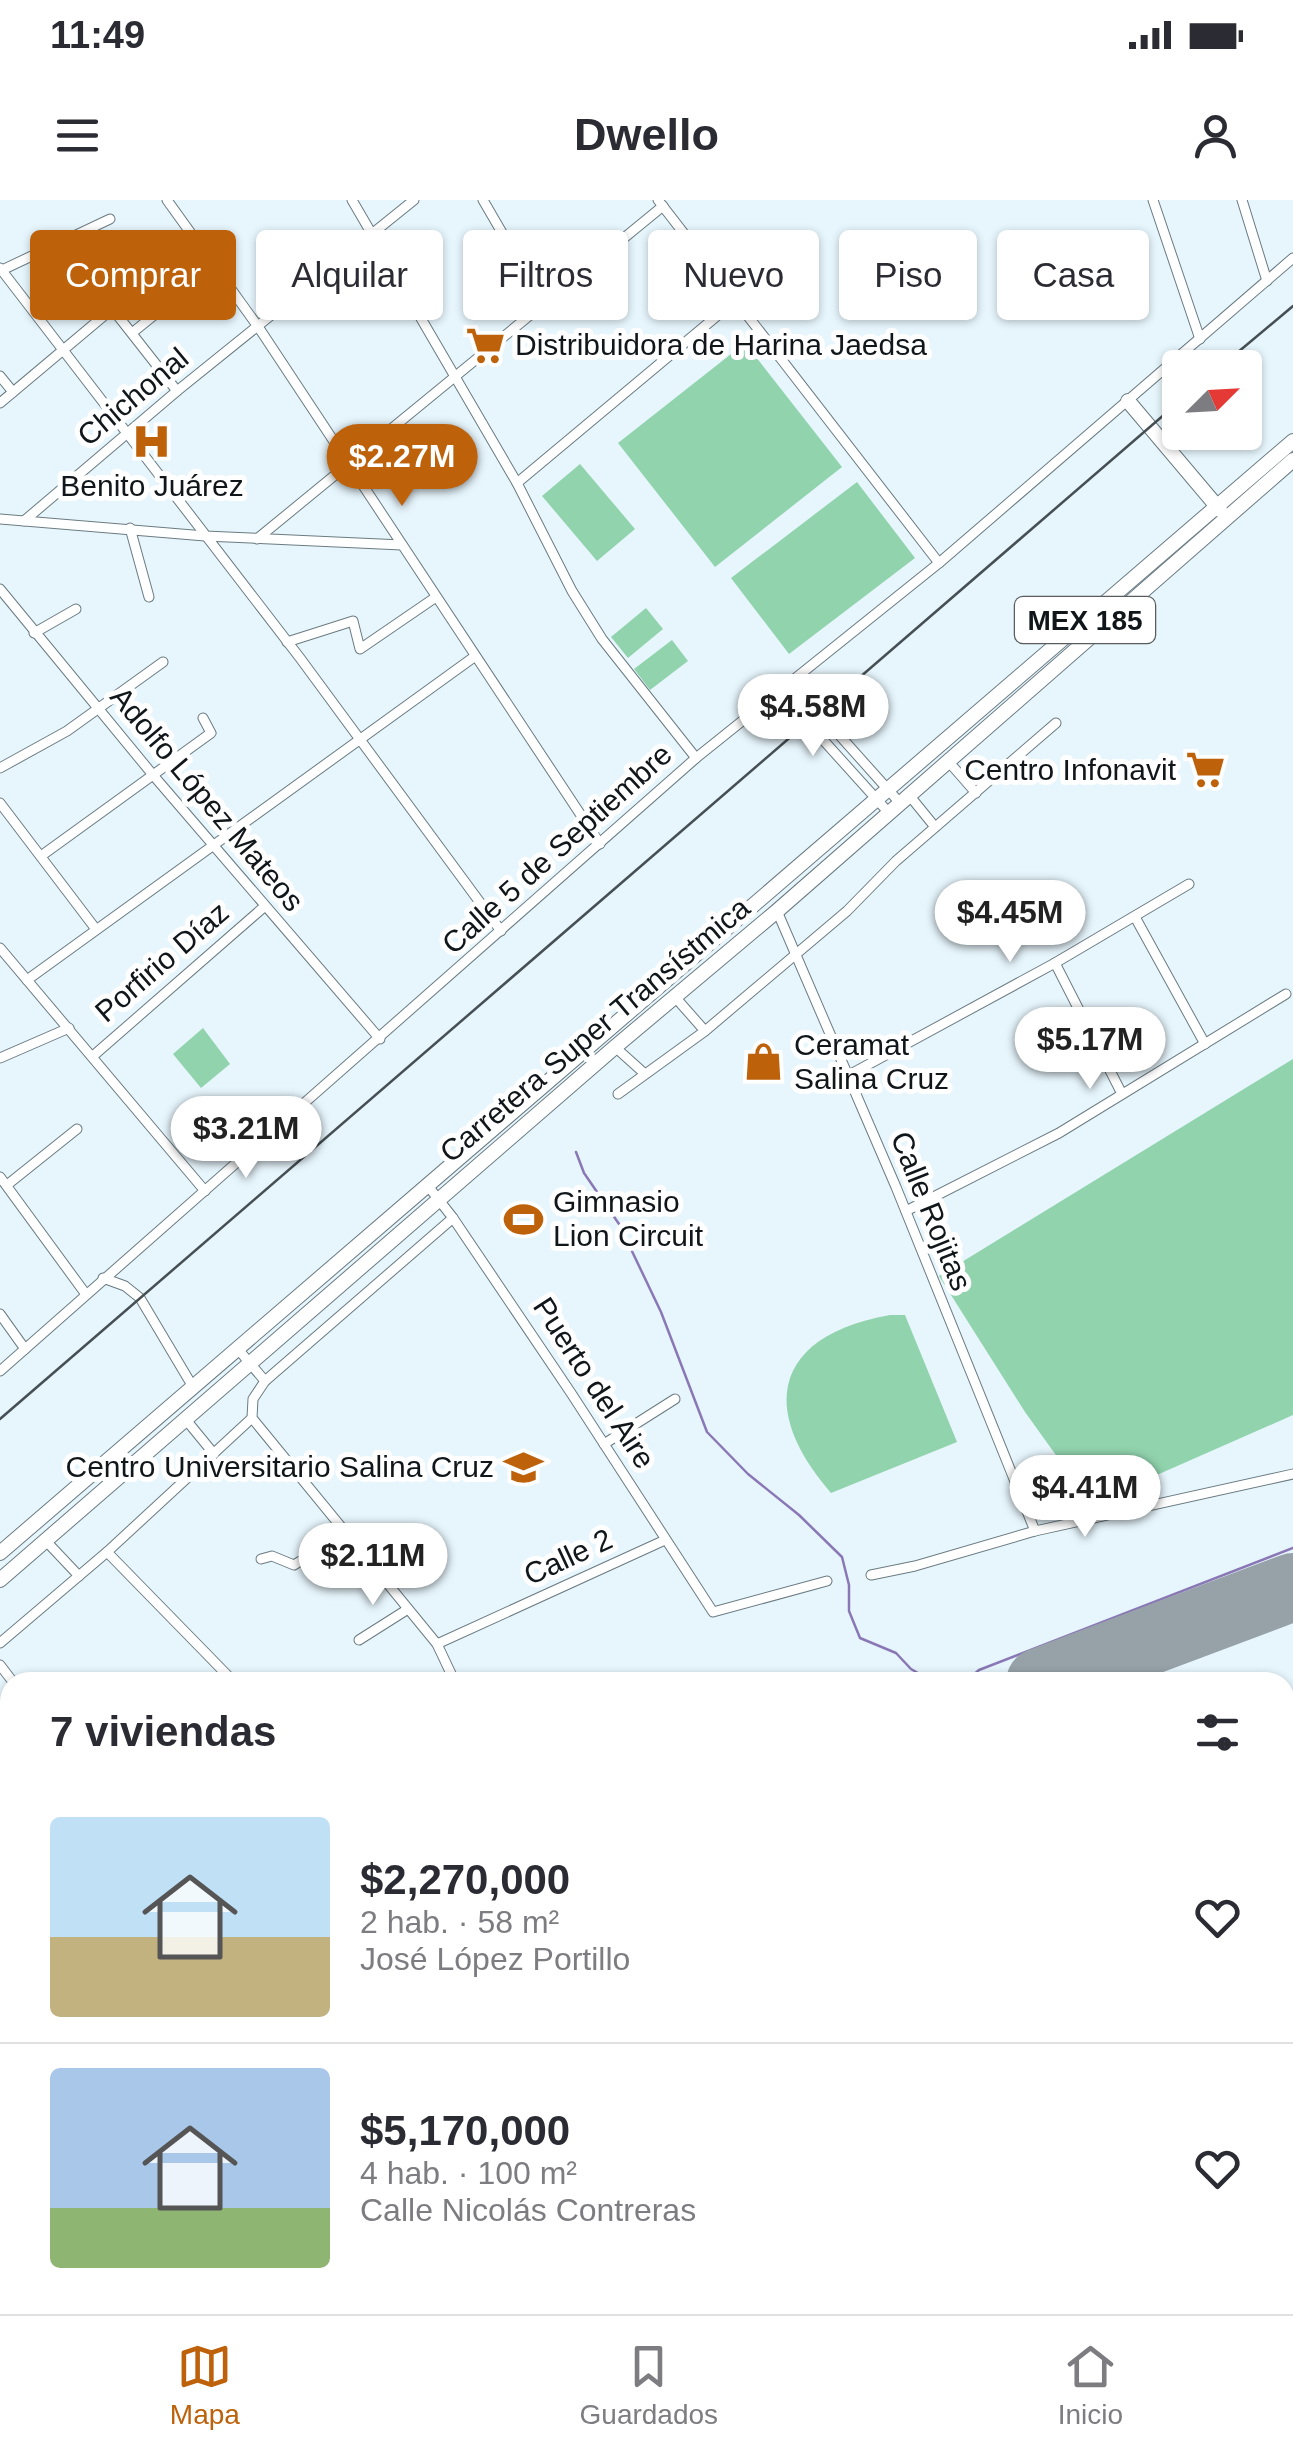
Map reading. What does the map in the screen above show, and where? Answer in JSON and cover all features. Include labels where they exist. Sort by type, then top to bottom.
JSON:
[{"type":"main road","points":[[1128,401],[1221,512]]},
{"type":"main road","name":"MEX 185","points":[[882,795],[1221,512],[1293,441]]},
{"type":"main road","name":"Carretera Super Transístmica","points":[[0,1580],[777,911],[1221,512],[1293,460]]},
{"type":"main road","name":"Carretera Super Transístmica","points":[[0,1553],[882,795]]},
{"type":"street","points":[[167,200],[258,328],[600,844]]},
{"type":"street","points":[[352,200],[370,230]]},
{"type":"street","name":"Chichonal","points":[[377,230],[414,200]]},
{"type":"street","points":[[483,200],[500,230]]},
{"type":"street","points":[[1152,200],[1200,339]]},
{"type":"street","points":[[1242,200],[1268,281]]},
{"type":"street","points":[[628,231],[661,203],[682,230]]},
{"type":"street","points":[[110,220],[1,270],[128,432],[501,931]]},
{"type":"street","name":"Calle 5 de Septiembre","points":[[0,1370],[696,758],[939,563],[1293,258]]},
{"type":"street","points":[[0,403],[97,320]]},
{"type":"street","points":[[122,320],[178,391]]},
{"type":"street","points":[[132,333],[149,320]]},
{"type":"street","name":"Chichonal","points":[[24,521],[268,320]]},
{"type":"street","points":[[421,320],[517,482],[572,591],[602,639],[696,758]]},
{"type":"street","points":[[257,539],[523,320]]},
{"type":"street","points":[[517,482],[712,320]]},
{"type":"street","points":[[751,320],[939,563]]},
{"type":"street","points":[[0,376],[13,392]]},
{"type":"street","points":[[0,519],[205,536],[402,545]]},
{"type":"street","points":[[130,528],[149,597]]},
{"type":"street","name":"Adolfo López Mateos","points":[[0,589],[98,710],[380,1039]]},
{"type":"street","points":[[286,642],[353,621],[360,649],[436,597]]},
{"type":"street","points":[[0,610],[11,604]]},
{"type":"street","points":[[34,632],[76,609]]},
{"type":"street","points":[[28,980],[474,657]]},
{"type":"street","points":[[0,768],[98,710],[162,662]]},
{"type":"street","points":[[792,681],[882,795]]},
{"type":"street","points":[[779,691],[882,795],[936,827]]},
{"type":"street","points":[[41,856],[211,733],[203,718]]},
{"type":"street","points":[[618,1094],[705,1030],[847,911],[936,827],[1056,724]]},
{"type":"street","points":[[947,760],[976,793]]},
{"type":"street","points":[[0,803],[95,928]]},
{"type":"street","points":[[849,1075],[1055,963],[1188,884]]},
{"type":"street","name":"Porfirio Díaz","points":[[93,1056],[265,906]]},
{"type":"street","name":"Calle Rojitas","points":[[777,911],[906,1211],[1034,1531]]},
{"type":"street","points":[[1135,917],[1205,1044]]},
{"type":"street","points":[[0,948],[205,1191]]},
{"type":"street","points":[[1055,963],[1122,1094]]},
{"type":"street","points":[[906,1211],[1059,1134],[1286,994]]},
{"type":"street","points":[[675,998],[705,1030]]},
{"type":"street","points":[[0,1058],[68,1028]]},
{"type":"street","points":[[615,1047],[645,1074]]},
{"type":"street","points":[[77,1129],[3,1181],[85,1293]]},
{"type":"street","name":"Puerto del Aire","points":[[428,1186],[713,1612],[827,1581]]},
{"type":"street","points":[[0,1643],[252,1418],[254,1399],[265,1381],[453,1218]]},
{"type":"street","points":[[103,1278],[125,1286],[149,1310],[162,1340],[193,1387]]},
{"type":"street","points":[[0,1314],[25,1348]]},
{"type":"street","points":[[237,1348],[265,1381]]},
{"type":"street","points":[[604,1444],[675,1398]]},
{"type":"street","points":[[252,1418],[438,1644],[447,1672]]},
{"type":"street","points":[[187,1421],[214,1454]]},
{"type":"street","points":[[871,1575],[1034,1531],[1293,1474]]},
{"type":"street","points":[[261,1559],[272,1556],[294,1566],[344,1534]]},
{"type":"street","name":"Calle 2","points":[[438,1644],[665,1540]]},
{"type":"street","points":[[46,1541],[79,1576]]},
{"type":"street","points":[[106,1552],[224,1672]]},
{"type":"street","points":[[358,1640],[408,1609]]},
{"type":"green space","points":[[745,343],[842,467],[715,567],[618,443]]},
{"type":"green space","points":[[580,464],[635,529],[597,561],[542,496]]},
{"type":"green space","points":[[857,482],[915,558],[789,654],[731,578]]},
{"type":"green space","points":[[646,608],[663,629],[628,658],[611,637]]},
{"type":"green space","points":[[672,640],[688,661],[650,690],[634,669]]},
{"type":"green space","points":[[203,1028],[230,1064],[201,1088],[173,1054]]},
{"type":"green space","points":[[1293,1059],[1293,1415],[1091,1504],[1025,1412],[939,1276]]},
{"type":"green space","points":[[905,1315],[957,1442],[831,1493],[807,1461],[793,1432],[787,1404],[790,1379],[801,1357],[822,1339],[852,1325]]},
{"type":"waterway","points":[[576,1152],[584,1173],[619,1224],[661,1312],[707,1432],[842,1557],[849,1585],[849,1611],[860,1638],[896,1653],[916,1672]]},
{"type":"waterway","points":[[977,1672],[1293,1548]]},
{"type":"runway","points":[[1067,1672],[1293,1587]]},
{"type":"railway","points":[[1240,350],[1293,306]]},
{"type":"railway","points":[[0,1419],[1162,417]]},
{"type":"place","name":"Distribuidora de Harina Jaedsa","points":[[485,345]]},
{"type":"place","name":"Benito Juárez","points":[[152,442]]},
{"type":"place","name":"Centro Infonavit","points":[[1206,770]]},
{"type":"place","name":"Ceramat Salina Cruz","points":[[764,1062]]},
{"type":"place","name":"Gimnasio Lion Circuit","points":[[523,1219]]},
{"type":"place","name":"Centro Universitario Salina Cruz","points":[[524,1467]]}]
